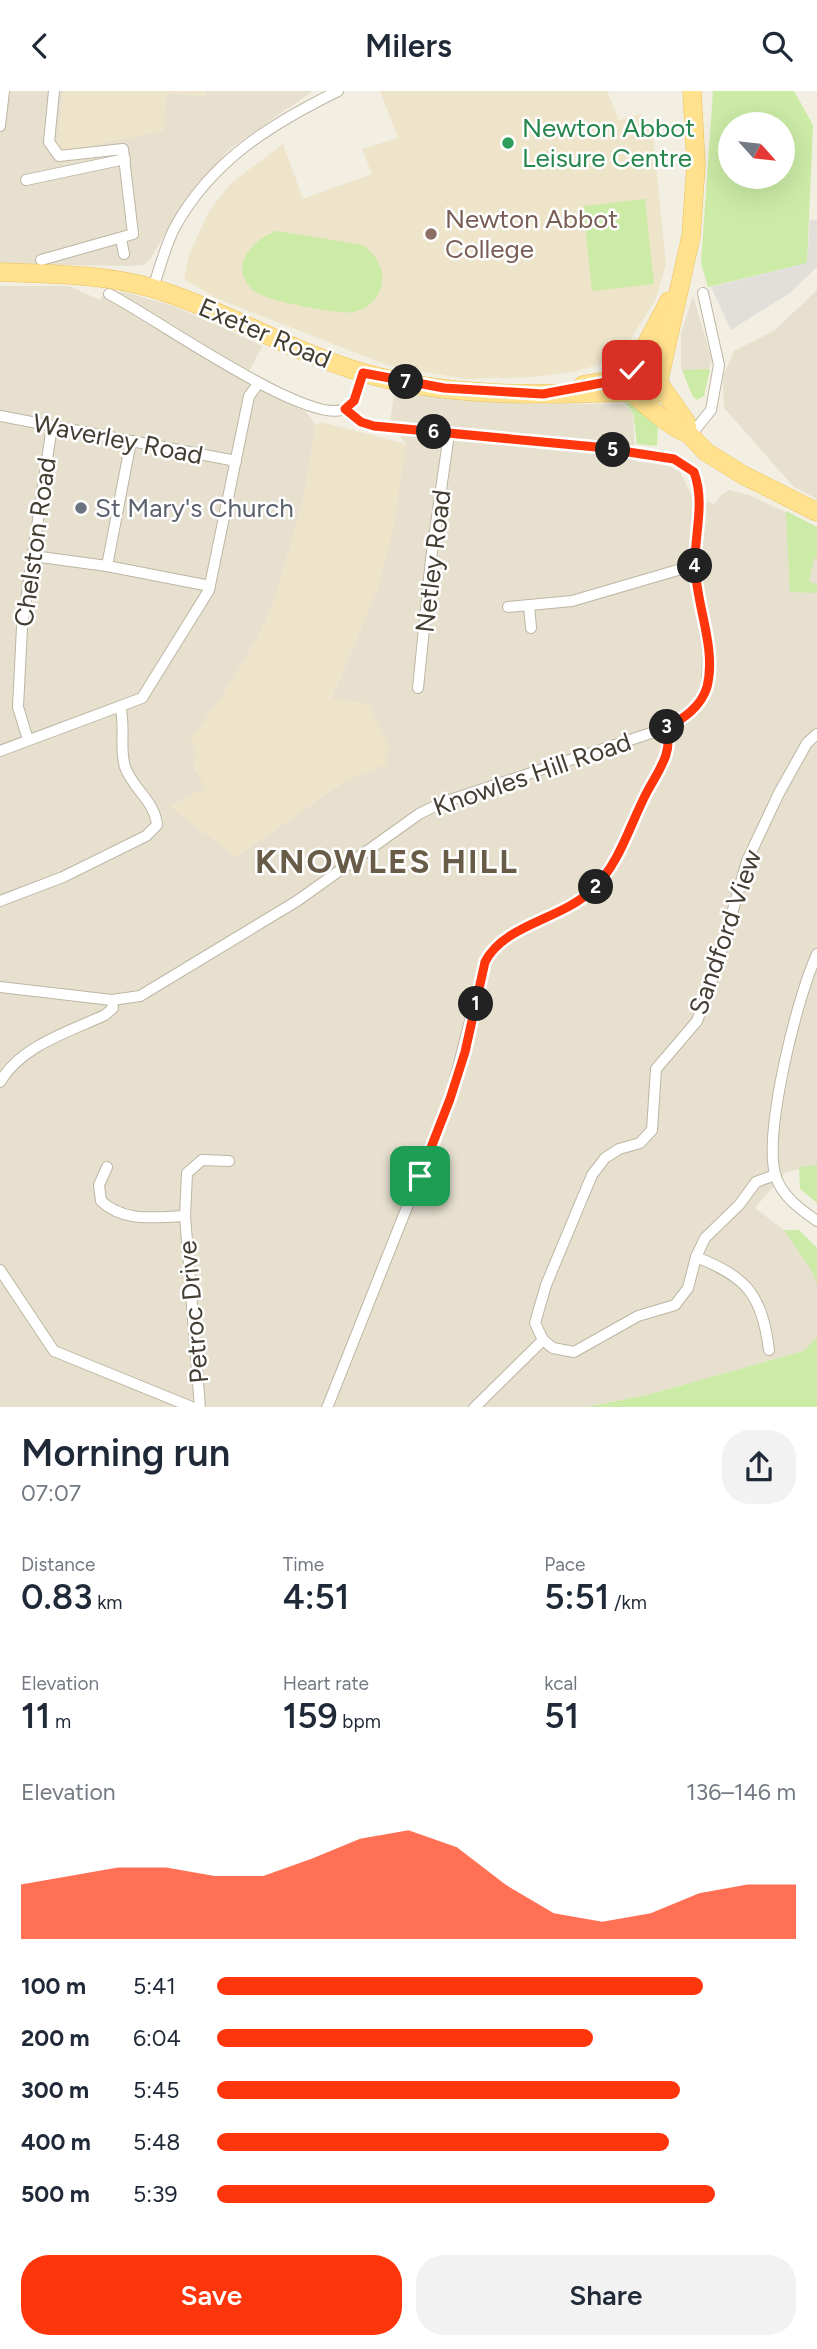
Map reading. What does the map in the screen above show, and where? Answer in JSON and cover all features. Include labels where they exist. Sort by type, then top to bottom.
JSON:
[{"type":"main road","points":[[634,389],[651,396],[660,380],[679,287],[694,207],[692,91]]},
{"type":"main road","name":"Exeter Road","points":[[0,272],[103,277],[153,288],[363,373],[444,388],[543,394],[634,389]]},
{"type":"main road","points":[[641,365],[646,345],[679,287]]},
{"type":"main road","points":[[689,435],[686,422],[650,365],[641,365],[632,370],[634,389],[678,432],[689,435],[706,452],[743,475],[817,512]]},
{"type":"street","points":[[0,126],[4,91]]},
{"type":"street","points":[[41,260],[132,234],[122,149],[60,156],[53,150],[50,142],[54,91]]},
{"type":"street","points":[[153,288],[176,226],[231,157],[284,118],[338,91]]},
{"type":"street","points":[[26,180],[125,159]]},
{"type":"street","points":[[121,239],[124,254]]},
{"type":"street","points":[[689,435],[711,410],[719,365],[704,293]]},
{"type":"street","points":[[109,294],[156,319],[258,384],[323,411],[336,413],[354,401],[363,373]]},
{"type":"street","points":[[0,751],[142,698],[210,586],[249,396],[258,384]]},
{"type":"street","name":"Knowles Hill Road","points":[[0,986],[112,1000],[140,996],[297,901],[386,836],[441,803],[666,728],[694,710],[707,688],[708,654],[695,565],[699,505],[694,472],[674,459],[596,447],[374,426],[361,422],[345,409]]},
{"type":"street","name":"Waverley Road","points":[[0,416],[236,461]]},
{"type":"street","name":"Chelston Road","points":[[28,740],[18,707],[19,671],[52,426]]},
{"type":"street","name":"Netley Road","points":[[418,688],[431,559],[449,434]]},
{"type":"street","points":[[107,566],[131,441]]},
{"type":"street","points":[[33,556],[107,566],[210,586]]},
{"type":"street","points":[[508,607],[572,601],[695,565]]},
{"type":"street","points":[[528,605],[531,628]]},
{"type":"street","points":[[0,901],[63,877],[146,836],[157,825],[154,812],[125,770],[122,749],[125,722],[120,706]]},
{"type":"street","points":[[327,1407],[450,1099],[485,962],[492,948],[504,938],[568,910],[609,872],[668,751],[666,728]]},
{"type":"street","name":"Sandford View","points":[[543,1340],[535,1323],[545,1285],[592,1175],[605,1158],[619,1149],[640,1143],[652,1131],[656,1069],[697,1021],[717,966],[747,861],[779,793],[807,743],[817,733]]},
{"type":"street","points":[[817,954],[805,980],[794,1022],[772,1151],[775,1175],[782,1191],[817,1221]]},
{"type":"street","points":[[0,1082],[10,1066],[28,1052],[105,1015],[113,1008],[112,1000]]},
{"type":"street","name":"Petroc Drive","points":[[200,1407],[185,1216],[187,1173],[202,1160],[229,1161]]},
{"type":"street","name":"Petroc Drive","points":[[107,1167],[99,1185],[101,1201],[110,1209],[135,1218],[185,1216]]},
{"type":"street","points":[[475,1407],[543,1340],[553,1348],[573,1352],[638,1316],[675,1305],[688,1288],[696,1257],[705,1238],[739,1205],[756,1182],[775,1175]]},
{"type":"street","points":[[696,1257],[711,1263],[751,1290],[766,1325],[769,1350]]},
{"type":"street","points":[[0,1270],[54,1351],[192,1407]]},
{"type":"shaded area","points":[[0,91],[63,91],[58,144],[167,93],[205,96],[206,91],[313,91],[228,150],[174,219],[150,259],[144,265],[134,266],[0,264]]},
{"type":"shaded area","points":[[63,91],[206,91],[205,96],[167,93],[163,131],[64,151],[58,144]]},
{"type":"shaded area","name":"Newton Abbot College","points":[[380,91],[607,91],[619,120],[641,114],[653,135],[666,265],[655,301],[628,343],[608,362],[573,372],[534,377],[464,379],[387,365],[216,298],[184,279],[189,255],[208,213],[231,183],[283,144],[303,199],[372,174],[362,149],[398,138]]},
{"type":"shaded area","points":[[810,220],[817,220],[817,267],[790,293],[731,330],[711,287],[807,263]]},
{"type":"shaded area","points":[[0,286],[69,286],[100,300],[107,290],[128,293],[173,306],[217,325],[263,346],[243,381],[306,412],[316,426],[302,506],[274,602],[259,636],[225,692],[191,740],[197,752],[194,767],[206,788],[173,805],[236,857],[345,781],[386,764],[383,755],[331,699],[378,588],[406,444],[390,423],[395,388],[469,400],[624,405],[633,412],[635,461],[669,466],[680,472],[693,497],[714,504],[729,490],[749,495],[817,527],[817,1165],[786,1172],[755,1208],[784,1230],[812,1271],[817,1285],[817,1337],[804,1351],[647,1395],[586,1407],[0,1407]]},
{"type":"shaded area","points":[[817,290],[817,499],[794,487],[724,408],[723,376],[734,351],[775,330]]},
{"type":"shaded area","points":[[693,296],[712,360],[708,370],[702,371],[682,370],[681,367],[681,333]]},
{"type":"shaded area","points":[[321,422],[406,444],[393,531],[378,588],[331,698],[368,704],[391,751],[384,755],[387,764],[345,781],[236,857],[170,807],[205,788],[194,766],[197,752],[190,740],[225,692],[259,636],[274,602],[302,506],[316,426]]},
{"type":"green space","points":[[713,91],[794,91],[813,125],[807,263],[708,287],[701,263]]},
{"type":"green space","points":[[645,199],[654,284],[592,291],[583,206]]},
{"type":"green space","points":[[277,231],[363,245],[376,258],[381,269],[381,287],[377,296],[364,308],[346,312],[287,303],[254,291],[246,282],[243,273],[246,255],[259,241]]},
{"type":"green space","points":[[710,369],[704,396],[697,400],[693,397],[682,370]]},
{"type":"green space","points":[[624,402],[636,406],[658,424],[657,446],[637,444],[633,412]]},
{"type":"green space","points":[[786,511],[817,527],[817,559],[814,558],[809,582],[817,584],[817,593],[790,592]]},
{"type":"green space","points":[[817,1165],[817,1203],[800,1189],[799,1167]]},
{"type":"green space","points":[[784,1230],[799,1230],[817,1248],[817,1285],[812,1271]]},
{"type":"green space","points":[[817,1337],[817,1407],[586,1407],[647,1395],[804,1351]]},
{"type":"place","name":"Newton Abbot Leisure Centre","points":[[508,143]]},
{"type":"place","name":"Newton Abbot College","points":[[431,234]]},
{"type":"place","name":"St Mary's Church","points":[[81,508]]},
{"type":"district","name":"KNOWLES HILL","points":[[387,861]]},
{"type":"route","points":[[420,1176],[465,1052],[485,962],[492,948],[504,938],[568,910],[593,890],[609,872],[668,751],[669,738],[666,728],[694,710],[707,688],[708,654],[695,565],[699,493],[694,472],[686,464],[674,459],[596,447],[498,440],[374,426],[361,422],[345,409],[354,401],[363,373],[444,388],[543,394],[576,385],[628,378],[632,370]]}]
